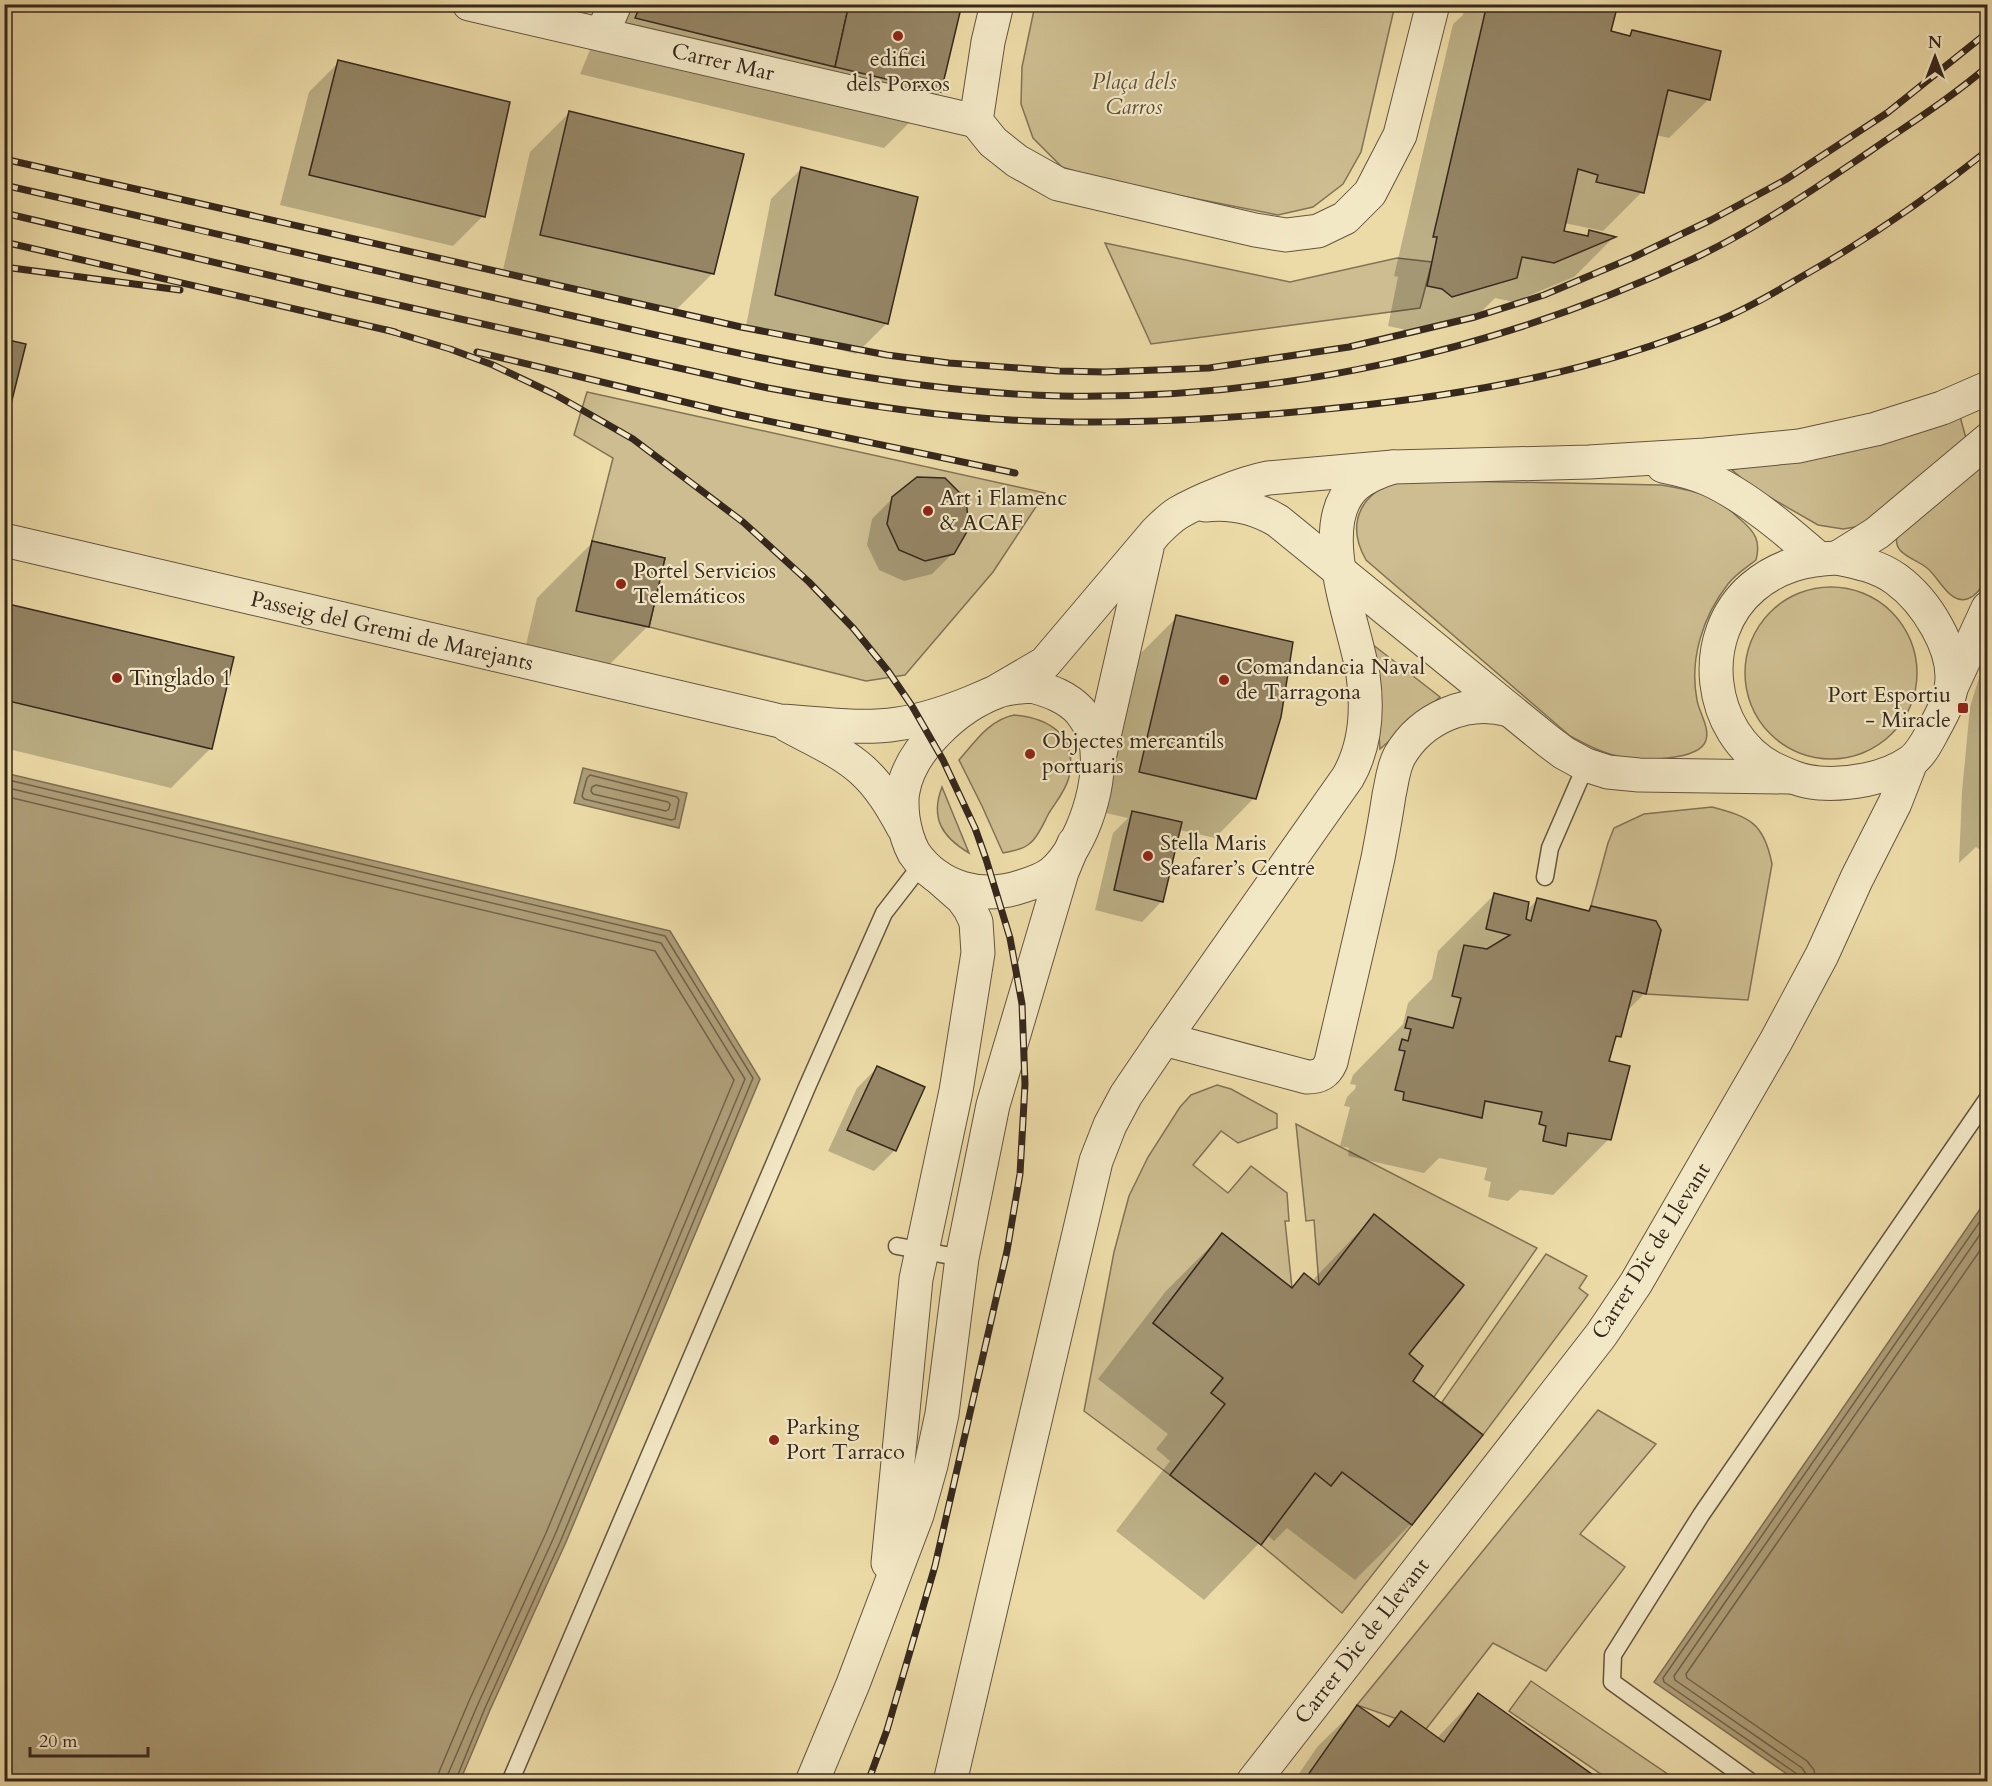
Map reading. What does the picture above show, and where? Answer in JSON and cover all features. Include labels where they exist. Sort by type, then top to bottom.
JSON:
[{"type":"street","name":"Carrer Mar","points":[[469,4],[976,121]]},
{"type":"street","points":[[602,34],[615,4]]},
{"type":"street","points":[[997,4],[988,42],[976,121],[993,142],[1017,161],[1058,184],[1255,230],[1286,235],[1318,231],[1345,218],[1370,193],[1400,135],[1433,4]]},
{"type":"street","points":[[885,1599],[915,1290],[910,1249],[956,1091],[978,953],[976,922],[970,909],[962,898],[929,870],[911,847],[904,830],[903,790],[910,769],[921,751],[945,723],[1045,663],[1156,531],[1178,514],[1252,481],[1393,467],[1589,462],[1799,446],[1876,429],[1942,408],[1988,388]]},
{"type":"street","points":[[1791,777],[1762,762],[1742,743],[1732,731],[1722,710],[1716,688],[1718,648],[1724,629],[1736,605],[1770,574],[1791,564],[1828,558],[1877,533],[1988,440]]},
{"type":"street","points":[[1589,462],[1660,466],[1686,471],[1709,479],[1828,558],[1866,564],[1895,578],[1930,615],[1942,637],[1949,658],[1952,686]]},
{"type":"street","points":[[950,1782],[1096,1161],[1110,1125],[1126,1095],[1356,764],[1365,733],[1365,691],[1358,650],[1338,569],[1337,528],[1345,499],[1354,487],[1366,477],[1393,467]]},
{"type":"street","points":[[1194,506],[1231,504],[1247,506],[1264,512],[1338,569],[1564,753],[1586,765],[1608,772],[1639,775],[1791,777],[1818,783],[1875,779],[1911,762],[1927,742],[1940,719],[1952,686],[1988,608]]},
{"type":"street","name":"Passeig del Gremi de Marejants","points":[[4,540],[780,721],[894,725],[944,714],[989,695]]},
{"type":"street","points":[[929,870],[953,886],[983,893],[1011,890],[1034,883],[1051,873],[1065,858],[1083,828],[1090,809],[1097,768],[1149,540]]},
{"type":"street","points":[[989,695],[1013,687],[1032,686],[1066,698],[1080,711],[1089,724],[1095,739],[1097,768]]},
{"type":"street","points":[[1164,1039],[1307,1077],[1323,1074],[1331,1062],[1398,758],[1407,744],[1421,730],[1440,716],[1480,705],[1509,710]]},
{"type":"street","name":"Passeig del Gremi de Marejants","points":[[780,721],[836,752],[863,771],[886,798],[904,830]]},
{"type":"street","name":"Carrer Dic de Llevant","points":[[1253,1782],[1601,1335],[1636,1283],[1776,1041],[1822,955],[1911,762]]},
{"type":"street","points":[[812,1782],[853,1684],[917,1515],[931,1465],[942,1414],[962,1258],[993,1105],[1055,894],[1074,843]]},
{"type":"lane","points":[[1545,877],[1550,848],[1586,765]]},
{"type":"lane","points":[[510,1782],[807,1087],[884,913],[929,870]]},
{"type":"lane","points":[[1751,1782],[1612,1682],[1613,1655],[1701,1515],[1988,1098]]},
{"type":"lane","points":[[910,1249],[962,1258]]},
{"type":"green space","name":"Plaça dels Carros","points":[[1035,5],[1395,5],[1361,152],[1343,184],[1313,207],[1278,215],[1106,181],[1062,167],[1033,138],[1021,104],[1022,67]]},
{"type":"green space","points":[[1105,243],[1290,282],[1397,258],[1432,262],[1420,308],[1151,344]]},
{"type":"green space","points":[[587,392],[1045,493],[993,572],[905,675],[866,681],[649,627],[665,558],[592,541],[613,458],[574,435]]},
{"type":"green space","points":[[1959,413],[1966,438],[1861,526],[1843,529],[1818,525],[1752,487],[1732,470]]},
{"type":"green space","points":[[1988,461],[1987,572],[1976,594],[1966,600],[1959,599],[1947,591],[1927,568],[1900,551],[1896,540],[1898,533]]},
{"type":"green space","points":[[1403,480],[1661,485],[1705,496],[1722,504],[1746,524],[1756,537],[1758,547],[1756,560],[1734,577],[1719,596],[1700,639],[1695,685],[1707,735],[1701,747],[1680,756],[1651,759],[1626,758],[1587,745],[1570,736],[1366,560],[1357,532],[1357,520],[1361,509],[1377,491]]},
{"type":"green space","points":[[1831,587],[1848,588],[1864,593],[1879,601],[1892,612],[1903,625],[1911,640],[1916,656],[1916,690],[1911,706],[1903,721],[1892,734],[1879,745],[1864,753],[1848,758],[1831,759],[1814,758],[1798,753],[1783,745],[1770,734],[1759,721],[1751,706],[1746,690],[1745,673],[1746,656],[1751,640],[1759,625],[1770,612],[1783,601],[1798,593],[1814,588]]},
{"type":"green space","points":[[1372,644],[1440,697],[1380,749]]},
{"type":"green space","points":[[1014,715],[1039,720],[1050,725],[1065,740],[1071,763],[1066,787],[1035,838],[1023,848],[1003,853],[959,760],[990,727]]},
{"type":"green space","points":[[942,787],[969,853],[952,840],[941,826],[937,808]]},
{"type":"green space","points":[[1712,807],[1736,814],[1753,824],[1765,839],[1772,864],[1748,1000],[1646,994],[1661,930],[1591,906],[1608,843],[1614,828],[1644,814]]},
{"type":"green space","points":[[1217,1085],[1231,1089],[1277,1114],[1277,1128],[1238,1143],[1221,1131],[1193,1165],[1228,1193],[1251,1166],[1287,1193],[1289,1221],[1285,1221],[1292,1288],[1222,1233],[1153,1323],[1223,1378],[1211,1393],[1225,1404],[1170,1475],[1084,1411],[1114,1252],[1129,1196],[1148,1157],[1180,1107],[1191,1095]]},
{"type":"green space","points":[[1296,1124],[1537,1248],[1434,1397],[1413,1381],[1423,1366],[1409,1354],[1463,1284],[1374,1214],[1319,1285],[1314,1220],[1306,1221]]},
{"type":"green space","points":[[1546,1254],[1587,1276],[1579,1288],[1588,1295],[1483,1435],[1442,1402]]},
{"type":"green space","points":[[1598,1410],[1656,1444],[1580,1534],[1625,1567],[1546,1671],[1493,1643],[1426,1729],[1357,1705]]},
{"type":"green space","points":[[1342,1472],[1412,1525],[1342,1613],[1261,1545],[1315,1473],[1331,1486]]},
{"type":"green space","points":[[1531,1681],[1678,1781],[1611,1781],[1509,1711]]},
{"type":"water","points":[[583,768],[687,793],[679,828],[574,803]]},
{"type":"water","points":[[5,773],[670,931],[760,1079],[566,1542],[460,1781],[5,1781]]},
{"type":"water","points":[[1987,1199],[1987,1781],[1797,1781],[1654,1682]]},
{"type":"building","points":[[641,4],[849,4],[835,67],[635,18]]},
{"type":"building","name":"edifici dels Porxos","points":[[849,4],[962,4],[941,92],[835,67]]},
{"type":"building","points":[[1487,4],[1618,4],[1611,31],[1630,36],[1632,30],[1721,51],[1710,100],[1668,90],[1644,193],[1596,182],[1598,175],[1578,169],[1564,231],[1588,236],[1589,230],[1616,237],[1554,263],[1522,257],[1517,278],[1452,297],[1442,289],[1427,286],[1437,237],[1433,237]]},
{"type":"building","points":[[338,60],[510,102],[485,217],[309,175]]},
{"type":"building","points":[[569,111],[744,154],[714,274],[540,235]]},
{"type":"building","points":[[801,167],[918,197],[888,324],[775,295]]},
{"type":"building","points":[[4,339],[26,344],[4,432]]},
{"type":"building","name":"Art i Flamenc & ACAF","points":[[917,477],[945,478],[966,499],[969,528],[954,554],[925,561],[899,550],[887,524],[892,497]]},
{"type":"building","name":"Portel Servicios Telemáticos","points":[[592,541],[665,558],[649,627],[576,611]]},
{"type":"building","name":"Tinglado 1","points":[[4,603],[234,657],[212,749],[4,700]]},
{"type":"building","name":"Comandancia Naval de Tarragona","points":[[1176,615],[1293,642],[1281,717],[1256,799],[1139,772]]},
{"type":"building","name":"Stella Maris Seafarer’s Centre","points":[[1132,811],[1182,822],[1163,902],[1114,890]]},
{"type":"building","points":[[1494,893],[1529,902],[1526,919],[1531,921],[1537,898],[1589,911],[1591,906],[1656,921],[1661,930],[1646,994],[1633,991],[1621,1037],[1616,1036],[1609,1061],[1630,1066],[1611,1140],[1568,1133],[1566,1146],[1543,1141],[1546,1126],[1539,1124],[1542,1112],[1485,1101],[1482,1118],[1403,1100],[1404,1092],[1395,1090],[1405,1051],[1399,1050],[1402,1039],[1408,1041],[1411,1029],[1405,1028],[1408,1017],[1453,1028],[1461,998],[1452,996],[1464,945],[1487,949],[1510,935],[1486,929]]},
{"type":"building","points":[[877,1066],[925,1087],[896,1151],[847,1130]]},
{"type":"building","points":[[1374,1214],[1464,1285],[1409,1354],[1423,1366],[1413,1381],[1483,1435],[1412,1525],[1342,1472],[1331,1486],[1315,1473],[1261,1545],[1170,1475],[1225,1404],[1211,1393],[1223,1378],[1153,1323],[1222,1233],[1292,1288],[1304,1273],[1319,1285]]},
{"type":"building","points":[[1478,1693],[1603,1782],[1303,1782],[1357,1705],[1389,1727],[1401,1711],[1444,1742]]},
{"type":"railway","points":[[4,159],[741,327],[887,355],[949,363],[1059,371],[1105,372],[1209,368],[1349,347],[1475,317],[1544,295],[1634,257],[1711,220],[1785,180],[1887,113],[1988,32]]},
{"type":"railway","points":[[4,185],[681,341],[806,367],[933,387],[997,393],[1061,396],[1144,395],[1226,389],[1307,379],[1388,363],[1468,343],[1546,319],[1623,289],[1699,256],[1765,220],[1930,110],[1988,66]]},
{"type":"railway","points":[[4,213],[345,293],[768,388],[858,404],[950,415],[1053,422],[1137,422],[1263,415],[1393,402],[1534,378],[1625,354],[1715,322],[1770,295],[1874,233],[1988,150]]},
{"type":"railway","points":[[4,242],[395,332]]},
{"type":"railway","points":[[4,267],[180,290]]},
{"type":"railway","points":[[387,330],[493,365],[554,394],[633,439],[743,522],[809,582],[854,629],[888,671],[912,706],[943,760],[975,828],[986,859],[1010,938],[1022,1004],[1025,1084],[1020,1174],[1007,1251],[935,1566],[887,1730],[868,1782]]},
{"type":"railway","points":[[477,352],[730,413],[1015,473]]},
{"type":"place","name":"edifici dels Porxos","points":[[898,36]]},
{"type":"place","name":"Art i Flamenc & ACAF","points":[[928,511]]},
{"type":"place","name":"Portel Servicios Telemáticos","points":[[621,584]]},
{"type":"place","name":"Tinglado 1","points":[[117,678]]},
{"type":"place","name":"Comandancia Naval de Tarragona","points":[[1224,680]]},
{"type":"place","name":"Port Esportiu - Miracle","points":[[1963,708]]},
{"type":"place","name":"Objectes mercantils portuaris","points":[[1030,754]]},
{"type":"place","name":"Stella Maris Seafarer’s Centre","points":[[1148,856]]},
{"type":"place","name":"Parking Port Tarraco","points":[[774,1440]]}]
